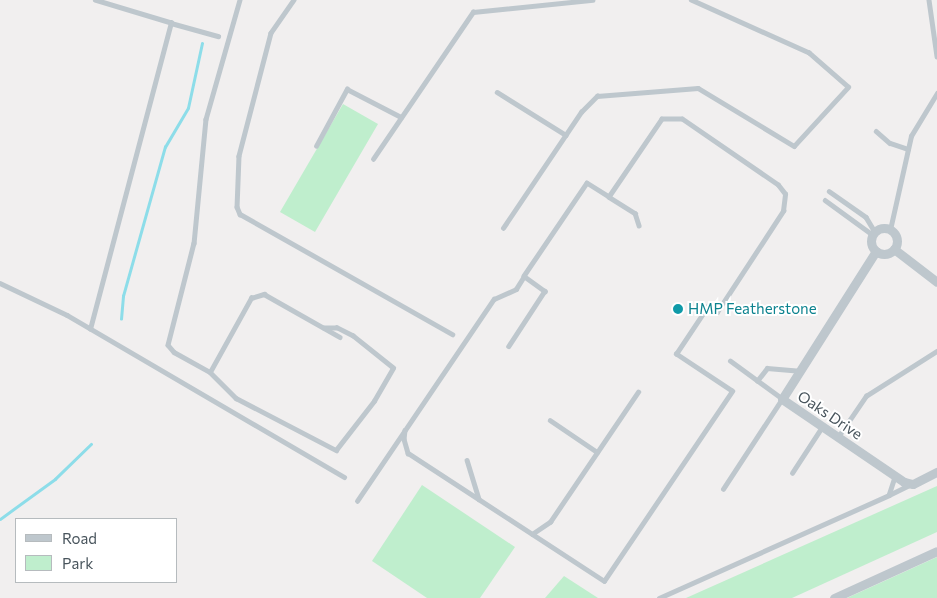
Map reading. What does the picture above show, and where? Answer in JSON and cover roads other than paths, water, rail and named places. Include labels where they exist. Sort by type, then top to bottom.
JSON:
[{"type":"street","points":[[890,230],[896,238],[894,249],[887,253],[876,251],[872,245],[874,233],[890,230]]},
{"type":"street","points":[[894,249],[937,282]]},
{"type":"street","name":"Oaks Drive","points":[[876,251],[782,399],[895,476],[913,484]]},
{"type":"street","points":[[913,484],[937,472]]},
{"type":"street","points":[[834,598],[937,551]]},
{"type":"lane","points":[[95,0],[218,36]]},
{"type":"lane","points":[[240,0],[206,118],[194,244],[168,345],[174,352],[210,372],[236,398],[336,450],[374,401],[393,368],[353,336],[337,328],[324,328]]},
{"type":"lane","points":[[294,0],[271,33],[239,156],[237,207],[240,214],[452,334]]},
{"type":"lane","points":[[373,159],[473,12],[592,0]]},
{"type":"lane","points":[[503,228],[566,135],[597,96],[698,88],[794,146],[848,87],[809,53],[691,0]]},
{"type":"lane","points":[[929,0],[937,56]]},
{"type":"lane","points":[[90,329],[171,23]]},
{"type":"lane","points":[[316,146],[347,89],[402,117]]},
{"type":"lane","points":[[497,92],[566,135]]},
{"type":"lane","points":[[890,230],[908,149],[915,128],[937,93]]},
{"type":"lane","points":[[405,430],[404,439],[408,452],[604,581],[732,391],[676,354],[708,306],[716,312],[786,202],[785,194],[778,185],[682,119],[662,119],[609,197]]},
{"type":"lane","points":[[876,131],[890,143],[908,149]]},
{"type":"lane","points":[[357,501],[494,298],[516,289],[587,183],[635,213],[639,225]]},
{"type":"lane","points":[[829,191],[866,217],[874,233]]},
{"type":"lane","points":[[824,200],[874,233]]},
{"type":"lane","points":[[508,346],[545,291],[524,276]]},
{"type":"lane","points":[[0,283],[90,329],[344,476]]},
{"type":"lane","points":[[210,372],[251,298],[264,294],[340,337]]},
{"type":"lane","points":[[838,438],[866,396],[937,351]]},
{"type":"lane","points":[[723,489],[782,399],[730,361]]},
{"type":"lane","points":[[757,380],[771,367],[800,371]]},
{"type":"lane","points":[[532,534],[550,522],[638,392]]},
{"type":"lane","points":[[550,420],[597,452]]},
{"type":"lane","points":[[792,473],[822,427]]},
{"type":"lane","points":[[467,460],[480,499]]},
{"type":"lane","points":[[889,495],[895,476]]},
{"type":"lane","points":[[660,598],[913,484]]},
{"type":"waterway","points":[[121,319],[123,296],[165,147],[188,108],[202,43]]},
{"type":"waterway","points":[[0,519],[55,479],[91,444]]},
{"type":"place","name":"HMP Featherstone","points":[[678,309]]}]
